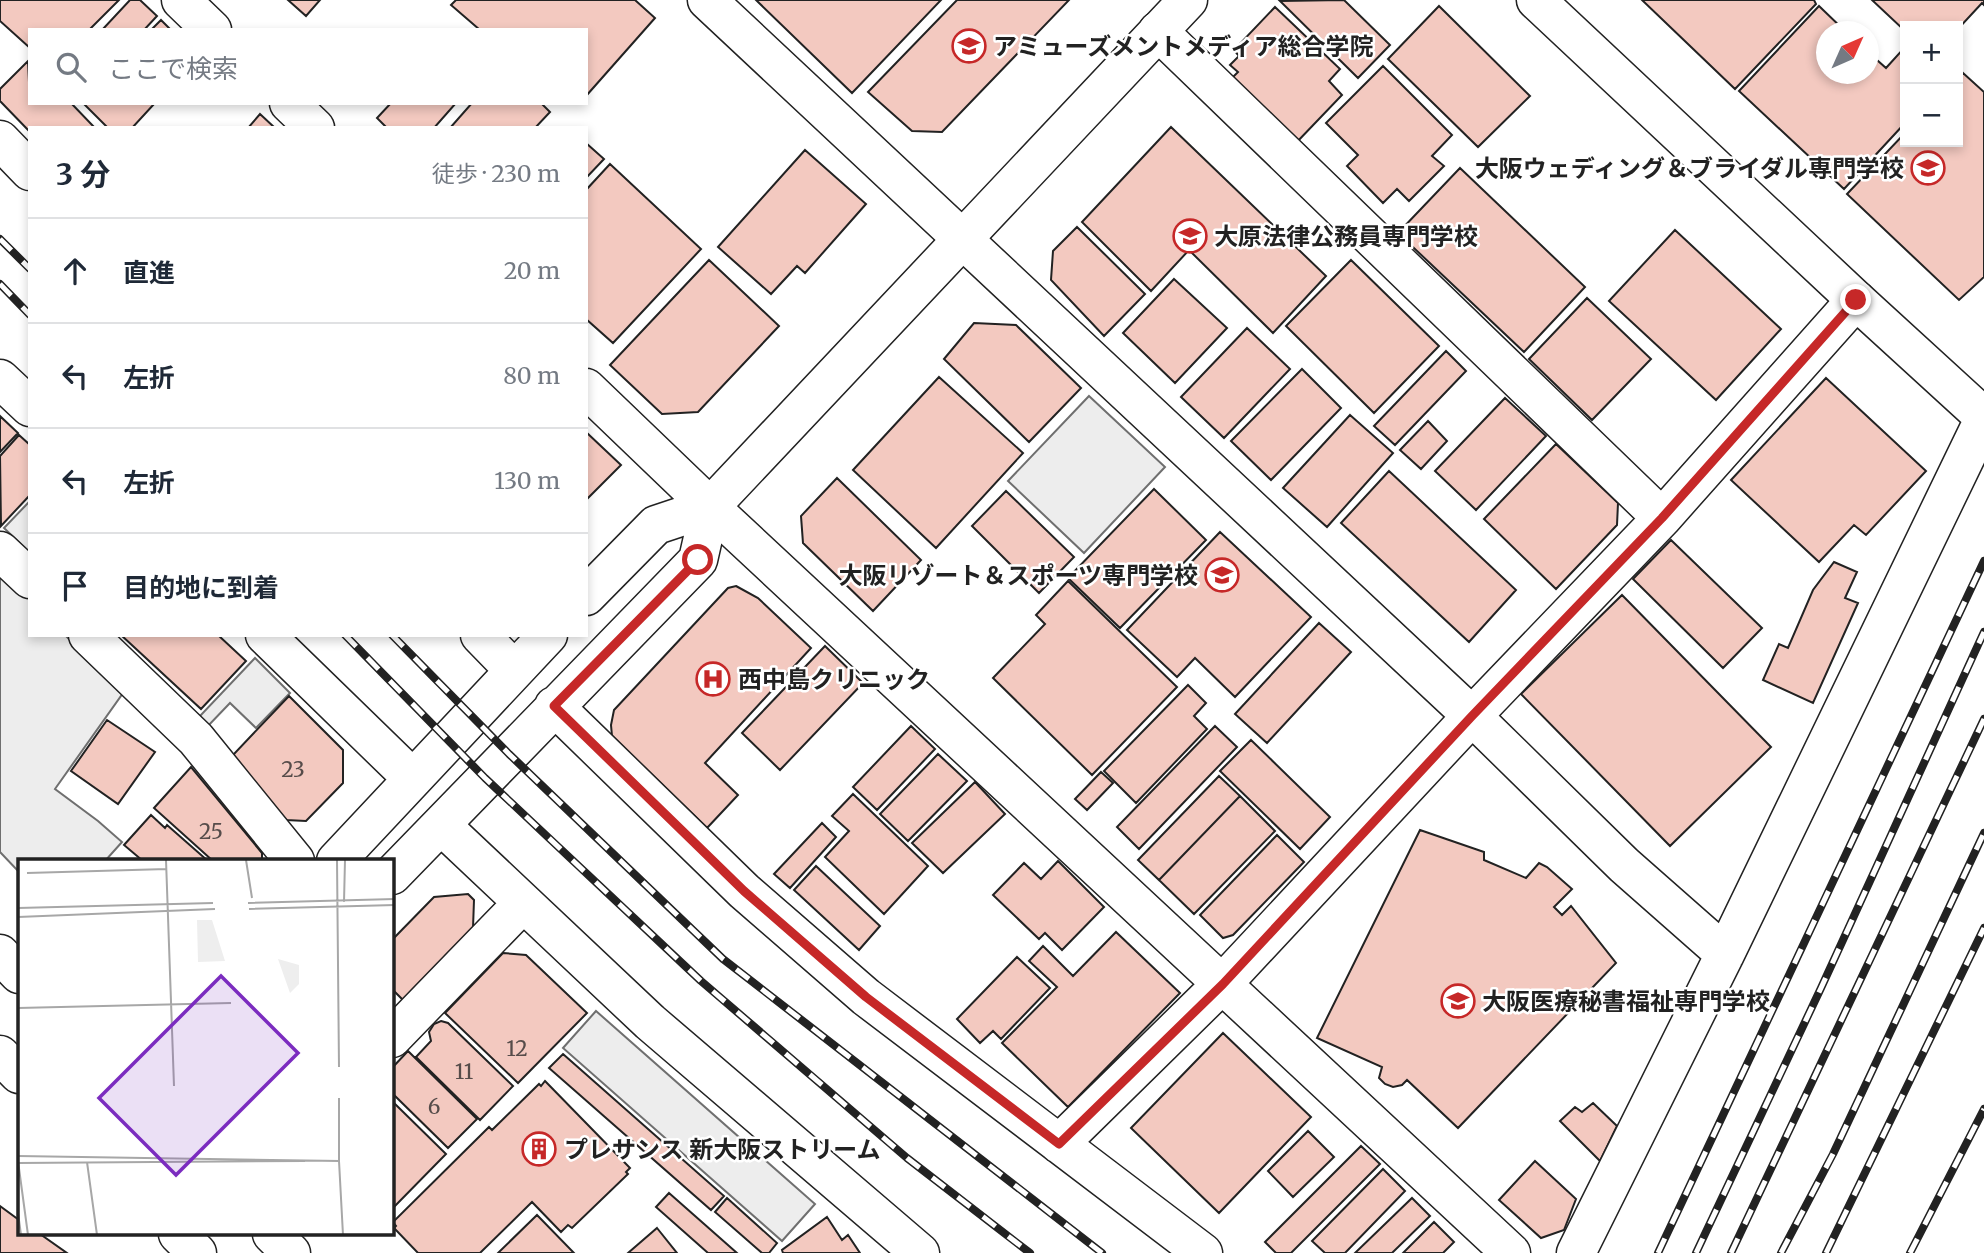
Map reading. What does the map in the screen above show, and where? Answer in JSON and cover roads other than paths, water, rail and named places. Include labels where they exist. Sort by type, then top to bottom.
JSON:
[{"type":"street","points":[[181,0],[210,28]]},
{"type":"street","points":[[707,0],[1472,716],[1624,865],[1725,954]]},
{"type":"street","points":[[588,594],[656,525],[710,507],[1188,0]]},
{"type":"street","points":[[1536,0],[1984,418],[1725,954],[1576,1253]]},
{"type":"street","points":[[1158,31],[1662,518]]},
{"type":"street","points":[[291,105],[313,126]]},
{"type":"street","points":[[0,141],[28,169]]},
{"type":"street","points":[[1059,1144],[1223,984],[1472,716],[1662,518],[1856,300]]},
{"type":"street","points":[[0,379],[28,405]]},
{"type":"street","points":[[588,390],[710,507],[1511,1253]]},
{"type":"street","points":[[394,873],[698,560],[710,507]]},
{"type":"street","points":[[0,551],[28,577]]},
{"type":"street","points":[[90,637],[196,739],[293,859]]},
{"type":"street","points":[[267,637],[412,778]]},
{"type":"street","points":[[482,637],[514,670]]},
{"type":"street","points":[[338,859],[546,637]]},
{"type":"street","points":[[554,706],[744,891],[866,997],[1203,1253]]},
{"type":"street","points":[[441,825],[650,1021],[920,1253]]},
{"type":"street","points":[[394,1036],[523,903]]},
{"type":"street","points":[[0,954],[18,973]]},
{"type":"street","points":[[0,1055],[18,1073]]},
{"type":"street","points":[[180,1236],[197,1253]]},
{"type":"street","points":[[274,1236],[290,1253]]},
{"type":"railway","points":[[0,239],[28,267]]},
{"type":"railway","points":[[0,284],[28,313]]},
{"type":"railway","points":[[1658,1253],[1984,561]]},
{"type":"railway","points":[[1696,1253],[1984,632]]},
{"type":"railway","points":[[347,637],[485,778],[701,981],[907,1158],[1030,1253]]},
{"type":"railway","points":[[394,637],[509,754],[723,959],[1102,1253]]},
{"type":"railway","points":[[1731,1253],[1984,719]]},
{"type":"railway","points":[[1781,1253],[1833,1154],[1984,833]]},
{"type":"railway","points":[[1826,1253],[1984,928]]},
{"type":"railway","points":[[1910,1253],[1984,1109]]},
{"type":"place","name":"アミューズメントメディア総合学院","points":[[969,46]]},
{"type":"place","name":"大阪ウェディング＆ブライダル専門学校","points":[[1928,168]]},
{"type":"place","name":"大原法律公務員専門学校","points":[[1190,236]]},
{"type":"place","name":"大阪リゾート＆スポーツ専門学校","points":[[1222,575]]},
{"type":"place","name":"西中島クリニック","points":[[713,679]]},
{"type":"place","name":"大阪医療秘書福祉専門学校","points":[[1458,1001]]},
{"type":"place","name":"プレサンス 新大阪ストリーム","points":[[539,1149]]}]
